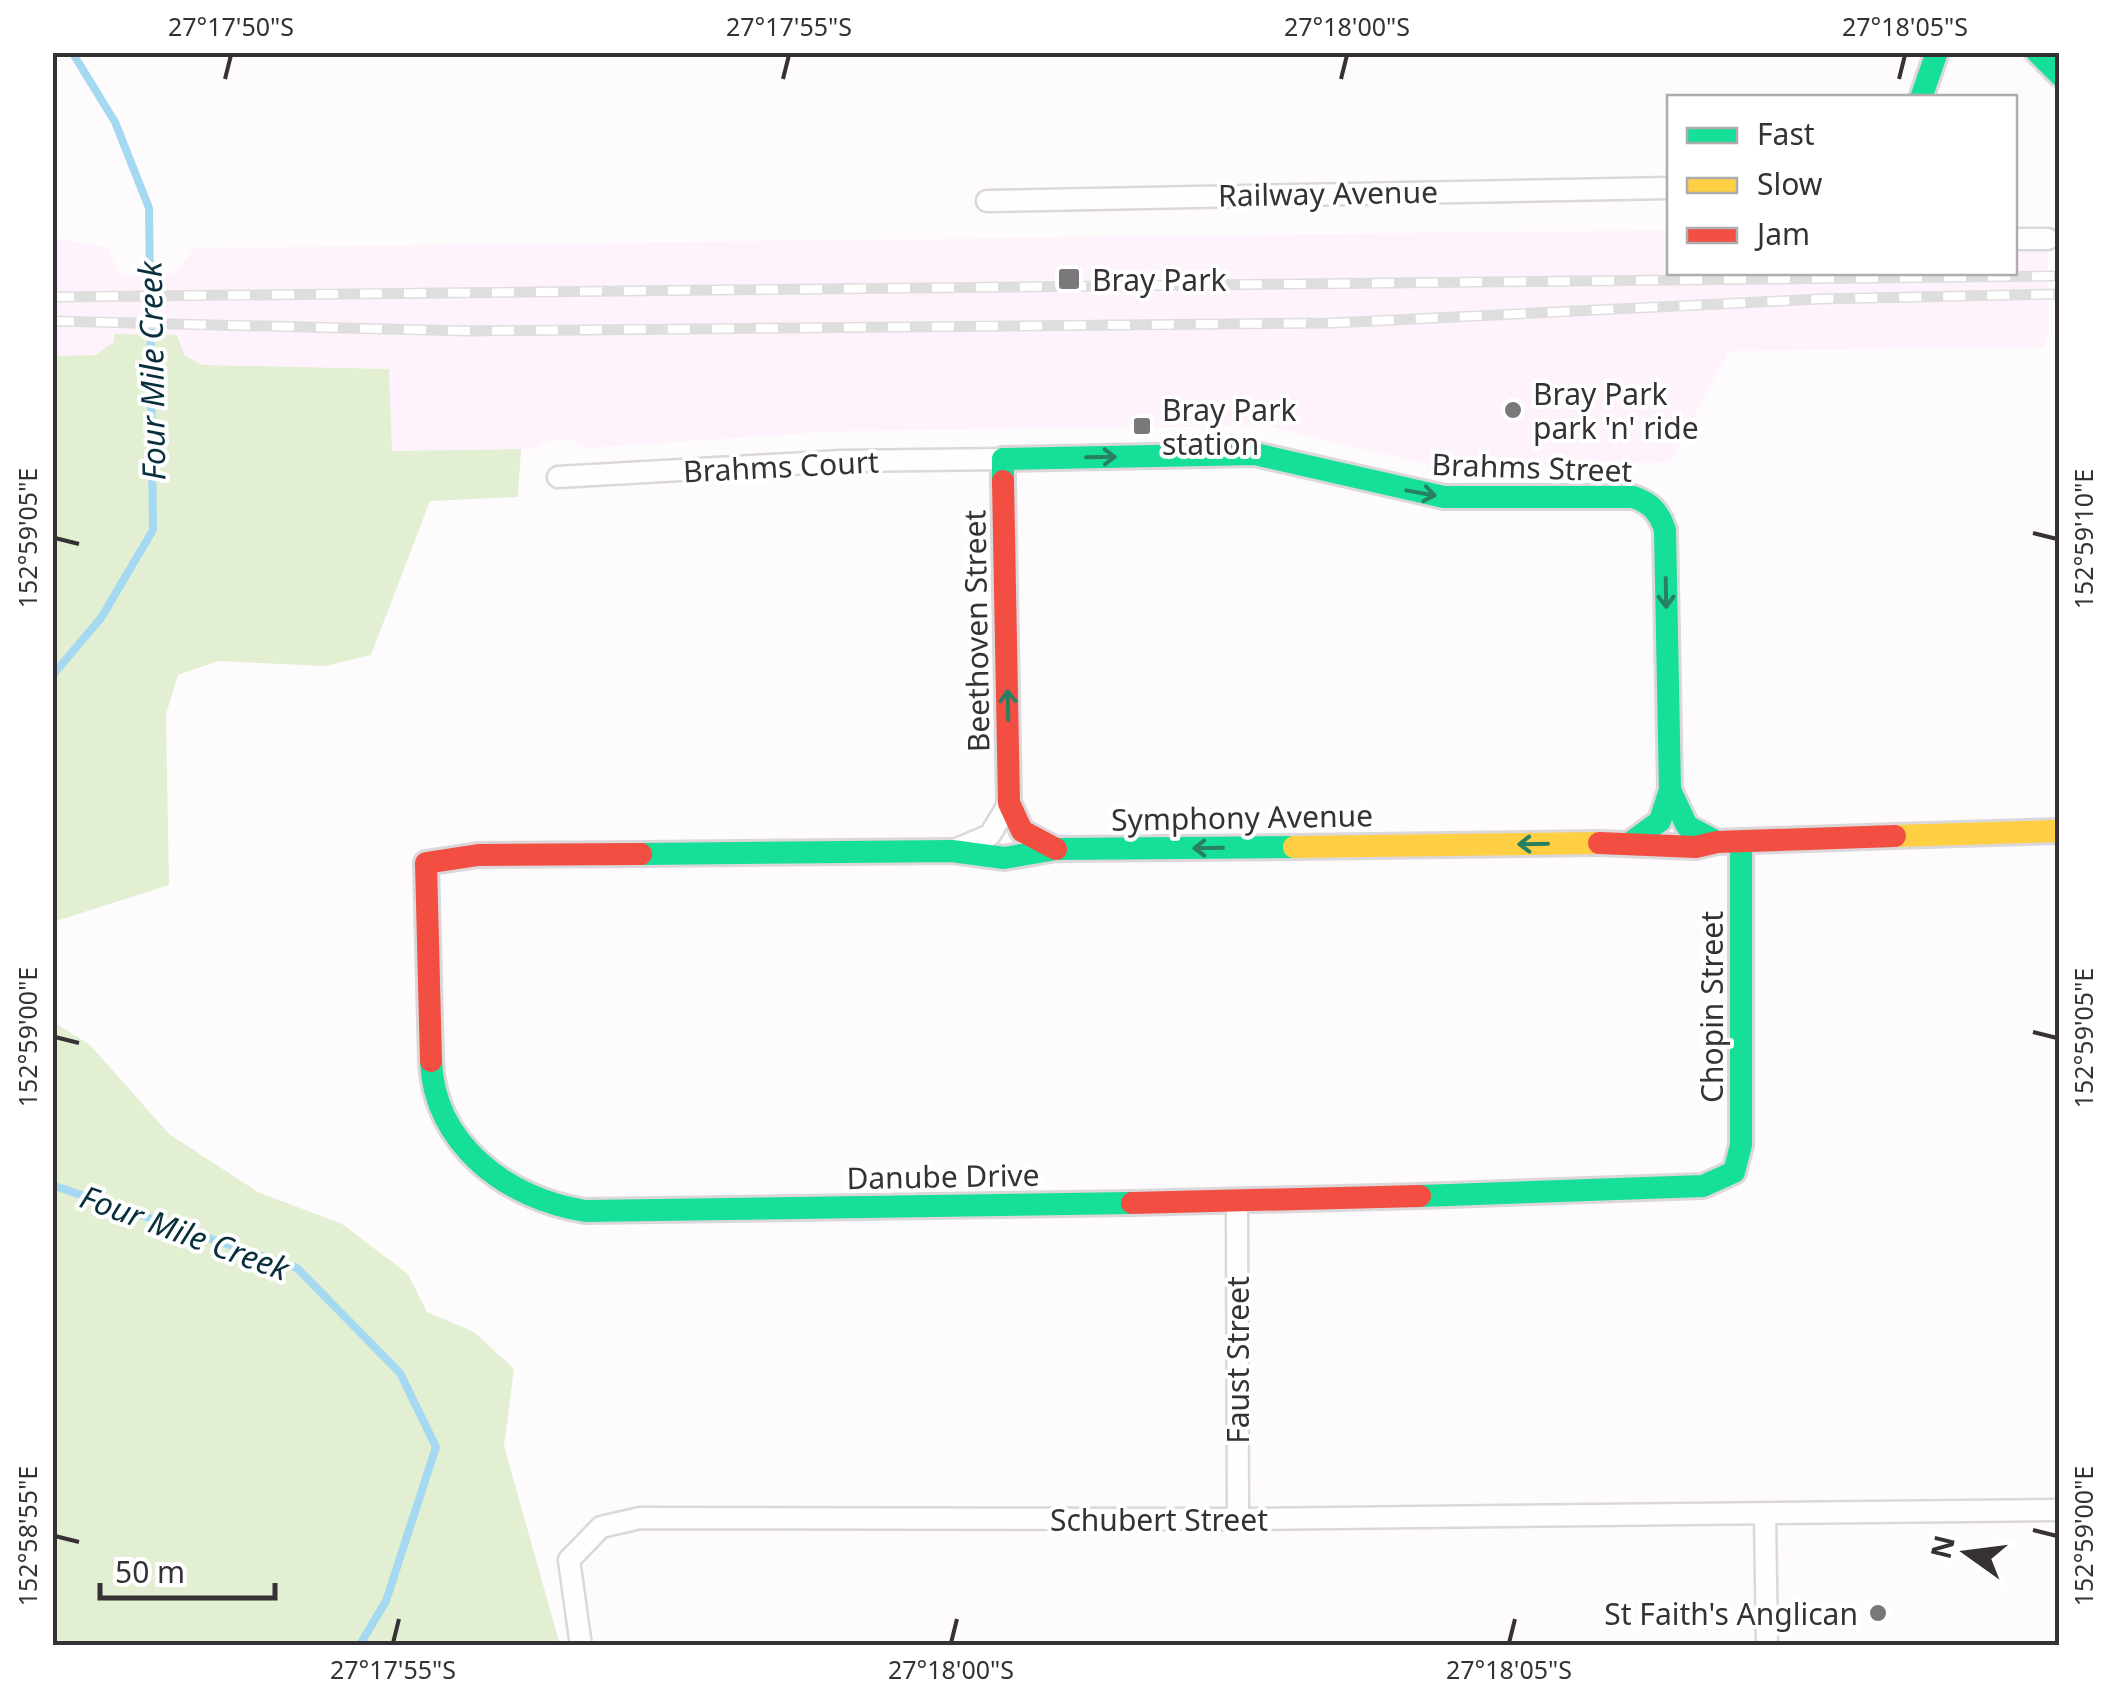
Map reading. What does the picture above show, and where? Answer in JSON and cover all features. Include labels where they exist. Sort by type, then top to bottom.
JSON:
[{"type":"street","points":[[1922,95],[1938,52]]},
{"type":"street","points":[[2037,52],[2060,75]]},
{"type":"street","name":"Railway Avenue","points":[[987,201],[1667,188]]},
{"type":"street","points":[[2017,239],[2048,239]]},
{"type":"street","name":"Brahms Street","points":[[1004,459],[1255,454],[1444,498],[1633,497],[1649,502],[1660,513],[1664,530],[1670,790]]},
{"type":"street","name":"Brahms Court","points":[[558,477],[841,461],[1004,459]]},
{"type":"street","name":"Beethoven Street","points":[[1004,459],[1009,803]]},
{"type":"street","points":[[1670,790],[1687,826],[1717,842]]},
{"type":"street","points":[[1630,843],[1660,821],[1670,790]]},
{"type":"street","points":[[1009,803],[1022,831],[1056,849]]},
{"type":"street","points":[[952,850],[990,835],[1009,803]]},
{"type":"street","name":"Symphony Avenue","points":[[426,863],[478,855],[952,850],[973,857],[1036,856],[1056,849],[1630,843],[1696,847],[1717,842],[2060,831]]},
{"type":"street","name":"Chopin Street","points":[[1734,1172],[1740,1146],[1742,841]]},
{"type":"street","name":"Danube Drive","points":[[426,863],[432,1087],[443,1117],[488,1172],[512,1193],[548,1208],[1237,1202],[1703,1186],[1734,1172]]},
{"type":"street","name":"Faust Street","points":[[1237,1202],[1238,1519]]},
{"type":"street","name":"Schubert Street","points":[[581,1646],[569,1560],[601,1526],[640,1518],[1238,1519],[2060,1510]]},
{"type":"street","points":[[1765,1515],[1767,1646]]},
{"type":"shaded area","points":[[1667,230],[1667,275],[2017,275],[2017,251],[2048,251],[2049,333],[2043,347],[1729,351],[1670,462],[1446,469],[1268,426],[841,431],[588,448],[570,439],[550,440],[533,449],[391,451],[389,369],[201,365],[184,355],[114,335],[115,342],[96,355],[53,356],[53,238],[108,247],[119,276],[176,273],[194,248]]},
{"type":"green space","points":[[114,334],[177,335],[184,355],[202,365],[389,369],[392,451],[521,449],[518,497],[430,501],[371,655],[326,666],[218,661],[178,675],[166,714],[169,885],[53,922],[53,356],[96,355],[114,342]]},
{"type":"green space","points":[[52,1021],[90,1045],[169,1134],[258,1192],[342,1224],[408,1274],[427,1312],[474,1332],[514,1369],[504,1446],[560,1645],[53,1645]]},
{"type":"waterway","name":"Four Mile Creek","points":[[52,676],[101,618],[153,530],[149,208],[115,122],[72,52]]},
{"type":"waterway","name":"Four Mile Creek","points":[[52,1185],[297,1268],[400,1373],[436,1447],[386,1601],[359,1646]]},
{"type":"railway","points":[[52,297],[2060,276]]},
{"type":"railway","points":[[52,321],[468,331],[1333,323],[1820,299],[2060,294]]},
{"type":"traffic: fast","points":[[1922,95],[1937,52]]},
{"type":"traffic: fast","points":[[2037,52],[2060,75]]},
{"type":"traffic: fast","points":[[1003,481],[1003,459],[1255,454],[1444,497],[1633,497],[1645,502],[1657,513],[1665,530],[1670,790],[1687,826],[1717,842]]},
{"type":"traffic: fast","points":[[1630,843],[1660,821],[1670,790]]},
{"type":"traffic: fast","points":[[1420,1196],[1703,1186],[1734,1172],[1741,1145],[1741,841]]},
{"type":"traffic: fast","points":[[641,854],[952,851],[1004,858],[1056,849],[1294,847]]},
{"type":"traffic: fast","points":[[431,1061],[435,1091],[446,1118],[480,1163],[529,1194],[585,1211],[1132,1203]]},
{"type":"traffic: slow","points":[[1895,836],[2060,831]]},
{"type":"traffic: slow","points":[[1294,847],[1599,843]]},
{"type":"traffic: jam","points":[[1003,481],[1009,803],[1022,831],[1056,849]]},
{"type":"traffic: jam","points":[[1599,843],[1696,847],[1717,842],[1895,836]]},
{"type":"traffic: jam","points":[[431,1061],[426,863],[478,855],[641,854]]},
{"type":"traffic: jam","points":[[1132,1203],[1420,1196]]},
{"type":"place","name":"Bray Park","points":[[1069,279]]},
{"type":"place","name":"Bray Park park 'n' ride","points":[[1513,410]]},
{"type":"place","name":"Bray Park station","points":[[1142,426]]},
{"type":"place","name":"St Faith's Anglican","points":[[1878,1613]]}]
